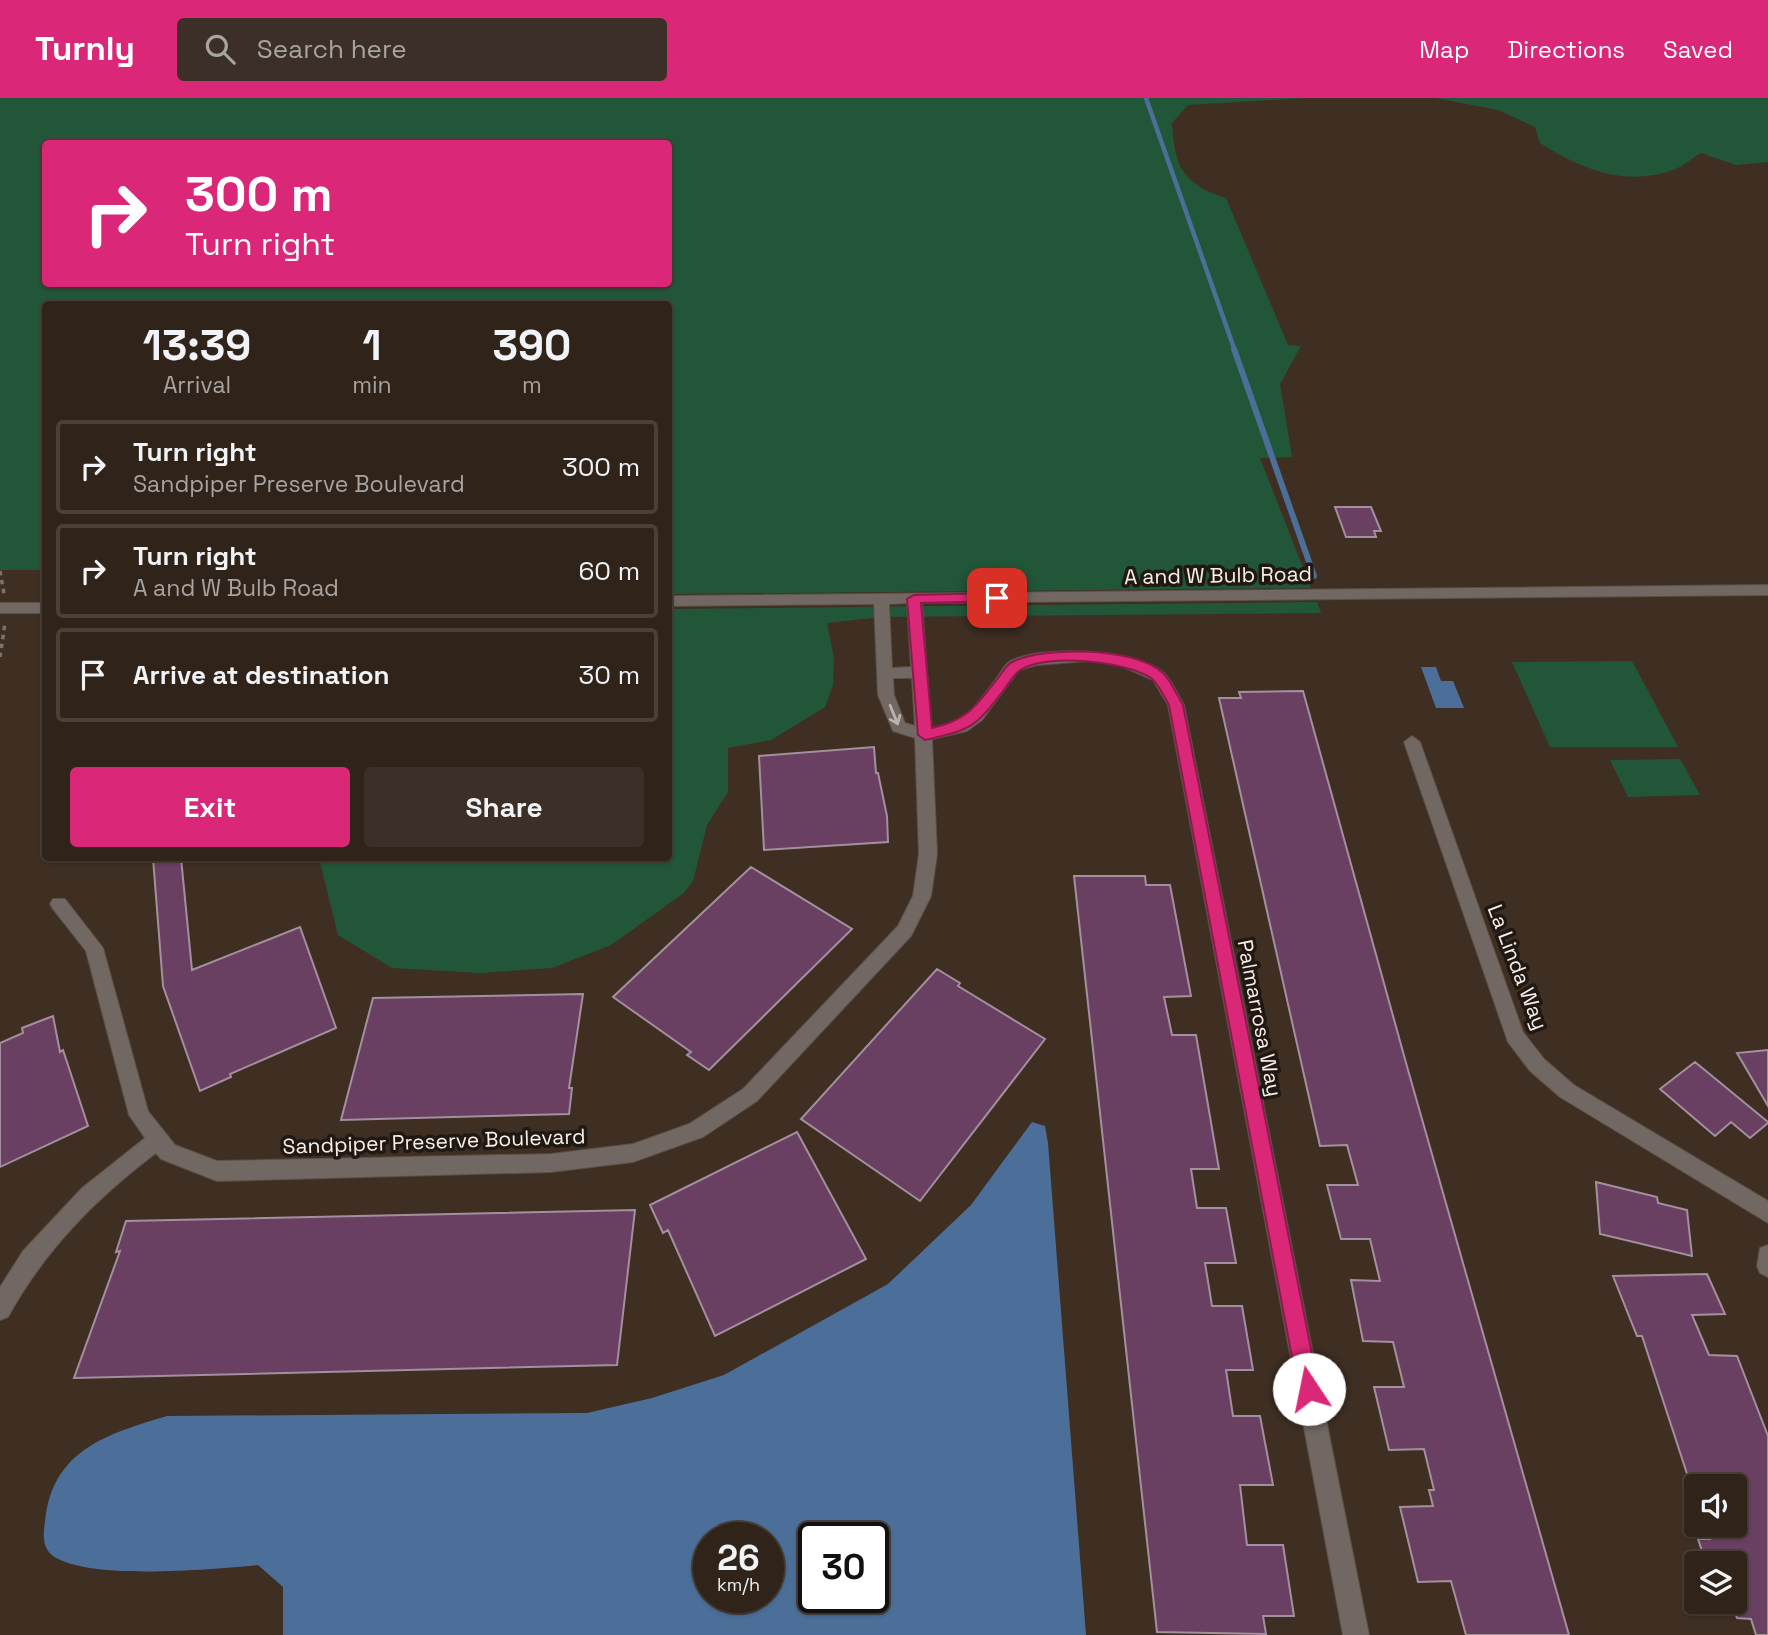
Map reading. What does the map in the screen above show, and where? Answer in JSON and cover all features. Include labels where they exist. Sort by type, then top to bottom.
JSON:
[{"type":"street","name":"A and W Bulb Road","points":[[672,601],[1768,590]]},
{"type":"street","points":[[881,599],[886,695],[900,727],[925,735]]},
{"type":"street","name":"Sandpiper Preserve Boulevard","points":[[59,904],[94,948],[139,1115],[168,1152],[217,1171],[551,1163],[633,1153],[696,1131],[750,1095],[905,931],[922,896],[928,854],[925,735],[914,599]]},
{"type":"street","points":[[0,608],[42,608]]},
{"type":"street","name":"Palmarrosa Way","points":[[925,735],[961,727],[976,716],[1014,666],[1037,660],[1088,656],[1120,659],[1158,676],[1176,705],[1356,1635]]},
{"type":"street","points":[[885,673],[919,672]]},
{"type":"street","name":"La Linda Way","points":[[1412,742],[1515,1036],[1536,1065],[1567,1091],[1619,1125],[1768,1213]]},
{"type":"street","points":[[0,1309],[52,1229],[106,1177],[158,1140]]},
{"type":"street","points":[[1768,1255],[1768,1266]]},
{"type":"green space","points":[[0,98],[1307,98],[1188,105],[1172,123],[1175,151],[1184,172],[1200,187],[1226,198],[1288,345],[1301,346],[1280,384],[1292,457],[1260,458],[1311,588],[672,594],[672,301],[42,301],[42,570],[0,570]]},
{"type":"green space","points":[[1436,98],[1768,98],[1768,162],[1736,165],[1701,153],[1677,169],[1655,175],[1638,177],[1604,173],[1571,161],[1540,143],[1535,127],[1498,110]]},
{"type":"green space","points":[[1317,602],[1321,613],[882,617],[827,623],[834,658],[833,685],[825,707],[771,740],[728,748],[728,792],[707,825],[693,881],[684,893],[611,945],[552,968],[480,973],[392,968],[338,935],[320,861],[672,861],[672,609]]},
{"type":"green space","points":[[1632,661],[1678,747],[1550,747],[1512,662]]},
{"type":"green space","points":[[1680,759],[1700,795],[1628,797],[1610,760]]},
{"type":"water","points":[[1421,667],[1436,667],[1441,681],[1453,681],[1464,708],[1436,708]]},
{"type":"water","points":[[1032,1122],[1045,1126],[1086,1635],[283,1635],[283,1587],[258,1565],[152,1571],[94,1569],[71,1564],[53,1556],[45,1545],[44,1527],[50,1498],[59,1478],[71,1462],[104,1438],[167,1416],[587,1413],[652,1398],[724,1375],[888,1284],[971,1205]]},
{"type":"building","points":[[1335,507],[1371,507],[1381,531],[1374,531],[1376,537],[1346,537]]},
{"type":"building","points":[[1303,691],[1569,1635],[1466,1635],[1451,1581],[1418,1582],[1400,1507],[1433,1506],[1429,1490],[1434,1490],[1424,1449],[1389,1450],[1374,1387],[1404,1387],[1393,1342],[1363,1341],[1351,1280],[1380,1281],[1370,1239],[1341,1239],[1327,1185],[1358,1185],[1347,1145],[1320,1146],[1219,698],[1241,698],[1239,692]]},
{"type":"building","points":[[874,747],[876,773],[887,816],[888,842],[764,850],[759,756]]},
{"type":"building","points":[[153,861],[181,861],[192,970],[300,927],[336,1028],[230,1074],[231,1077],[200,1091],[163,986]]},
{"type":"building","points":[[751,867],[852,929],[709,1070],[687,1055],[691,1052],[613,997]]},
{"type":"building","points":[[1074,876],[1145,876],[1146,885],[1170,885],[1191,996],[1164,997],[1172,1035],[1196,1035],[1219,1169],[1191,1169],[1197,1208],[1226,1208],[1236,1263],[1205,1263],[1212,1306],[1242,1306],[1253,1370],[1226,1370],[1233,1416],[1260,1416],[1273,1485],[1240,1485],[1247,1545],[1283,1545],[1294,1616],[1263,1616],[1266,1634],[1157,1632]]},
{"type":"building","points":[[937,969],[960,983],[958,986],[1045,1039],[920,1201],[801,1119]]},
{"type":"building","points":[[583,994],[569,1088],[572,1088],[569,1114],[341,1120],[373,998]]},
{"type":"building","points":[[53,1016],[60,1052],[63,1050],[88,1126],[0,1167],[0,1043],[23,1033],[22,1028]]},
{"type":"building","points":[[1768,1050],[1768,1106],[1737,1053]]},
{"type":"building","points":[[1695,1062],[1768,1123],[1750,1138],[1731,1122],[1715,1136],[1660,1089]]},
{"type":"building","points":[[797,1132],[866,1259],[715,1336],[668,1230],[663,1233],[650,1205]]},
{"type":"building","points":[[1596,1182],[1657,1197],[1658,1203],[1687,1210],[1692,1256],[1600,1234]]},
{"type":"building","points":[[635,1210],[617,1365],[74,1378],[120,1251],[116,1252],[126,1221]]},
{"type":"building","points":[[1707,1274],[1725,1314],[1692,1315],[1709,1355],[1737,1356],[1768,1436],[1768,1635],[1756,1635],[1751,1619],[1737,1618],[1736,1614],[1747,1614],[1747,1551],[1702,1551],[1698,1539],[1747,1537],[1747,1474],[1687,1474],[1642,1336],[1637,1336],[1613,1276]]},
{"type":"waterway","points":[[1146,98],[1235,351]]},
{"type":"waterway","points":[[1234,349],[1314,576]]},
{"type":"route","points":[[997,598],[914,599],[925,735],[961,727],[976,716],[1014,666],[1037,660],[1088,656],[1120,659],[1158,676],[1176,705],[1309,1389]]}]
